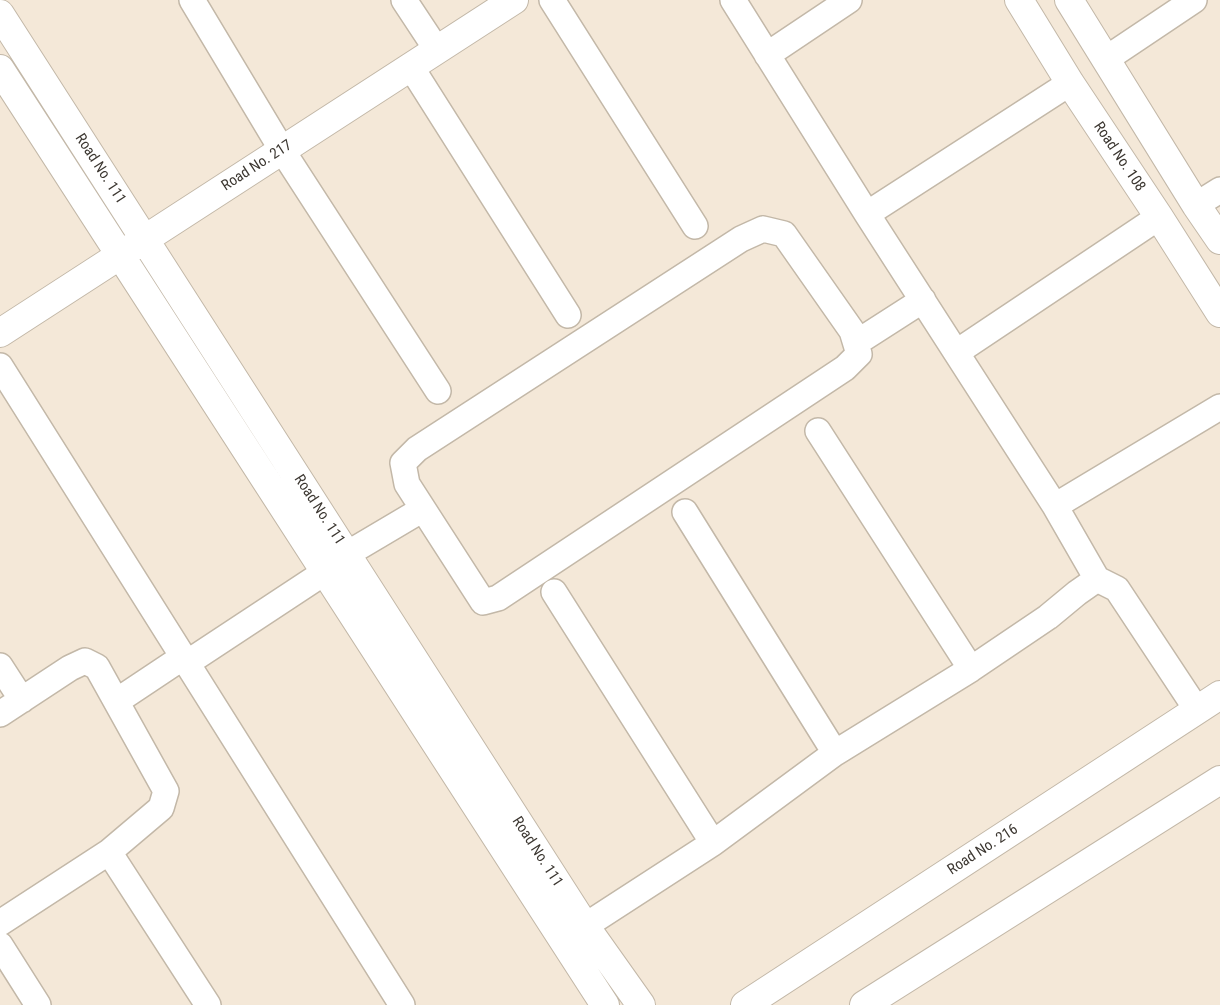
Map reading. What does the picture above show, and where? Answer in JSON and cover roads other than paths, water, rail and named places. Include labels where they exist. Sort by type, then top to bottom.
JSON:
[{"type":"street","points":[[192,0],[282,150],[438,391]]},
{"type":"street","points":[[404,0],[437,50]]},
{"type":"street","name":"Road No. 217","points":[[0,333],[514,0]]},
{"type":"street","points":[[552,0],[695,226]]},
{"type":"street","points":[[732,0],[1055,506],[1097,579],[1117,589],[1197,710]]},
{"type":"street","points":[[768,55],[849,0]]},
{"type":"street","name":"Road No. 108","points":[[1019,0],[1070,83],[1220,313]]},
{"type":"street","points":[[1070,0],[1196,206],[1220,240]]},
{"type":"street","points":[[1106,59],[1194,0]]},
{"type":"street","name":"Road No. 111","points":[[0,14],[584,926],[641,1005]]},
{"type":"street","points":[[411,67],[568,315]]},
{"type":"street","points":[[867,214],[1070,83]]},
{"type":"street","name":"Road No. 111","points":[[5,86],[120,255],[605,1005]]},
{"type":"street","points":[[1196,206],[1220,190]]},
{"type":"street","points":[[957,352],[1159,217]]},
{"type":"street","points":[[763,229],[784,234],[852,331],[856,343],[859,354],[845,368],[498,598],[484,602],[407,484],[403,463],[417,448],[741,239],[763,229]]},
{"type":"street","points":[[856,343],[924,300]]},
{"type":"street","points":[[0,366],[402,1005]]},
{"type":"street","points":[[1055,506],[1220,407]]},
{"type":"street","points":[[818,431],[971,669]]},
{"type":"street","points":[[347,554],[423,509]]},
{"type":"street","points":[[685,512],[835,752]]},
{"type":"street","points":[[117,701],[325,572]]},
{"type":"street","points":[[584,926],[713,843],[835,752],[971,669],[1048,617],[1097,579]]},
{"type":"street","points":[[554,592],[713,843]]},
{"type":"street","points":[[0,714],[70,668],[85,661],[97,667],[166,791],[161,808],[109,852],[0,923]]},
{"type":"street","points":[[0,666],[22,700]]},
{"type":"street","name":"Road No. 216","points":[[745,1005],[1220,695]]},
{"type":"street","points":[[864,1005],[1220,780]]},
{"type":"street","points":[[109,852],[208,1005]]},
{"type":"street","points":[[0,946],[38,1005]]}]
